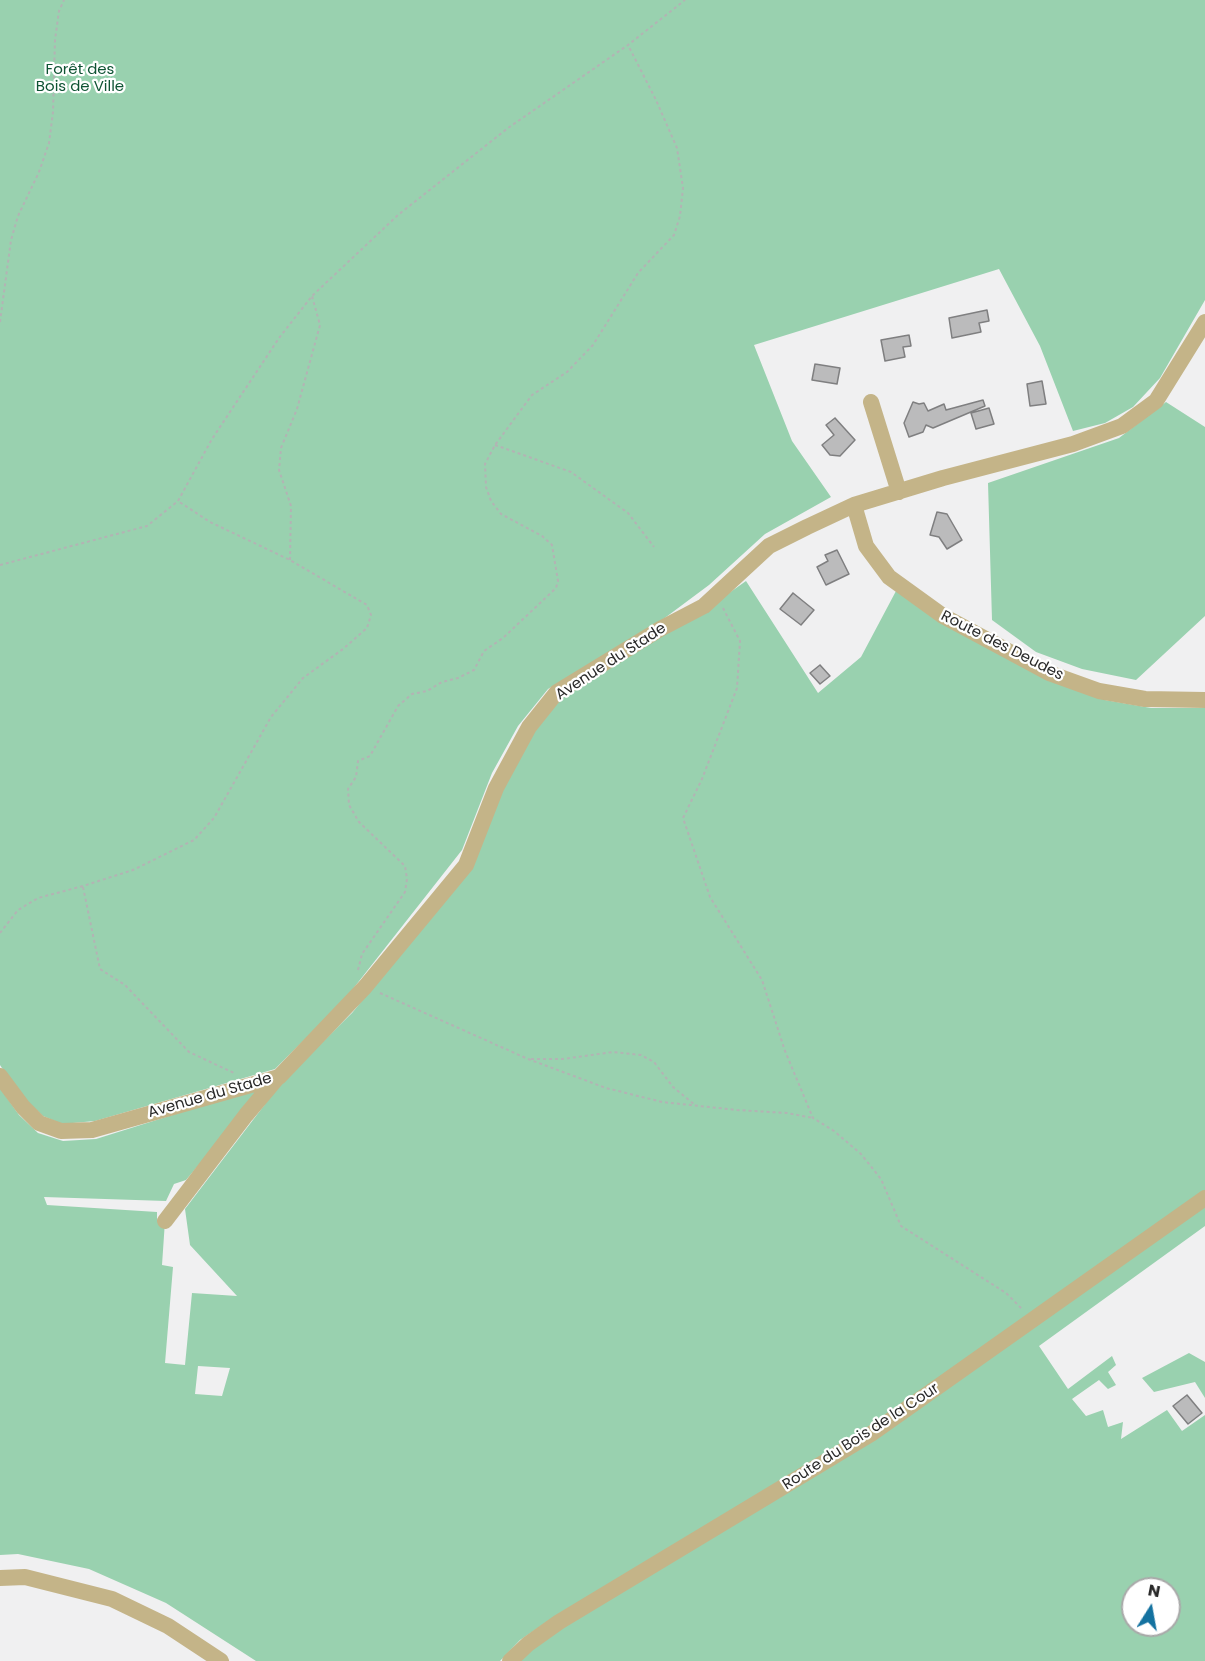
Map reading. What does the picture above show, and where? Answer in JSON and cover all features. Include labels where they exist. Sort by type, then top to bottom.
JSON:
[{"type":"street","name":"Avenue du Stade","points":[[0,1077],[23,1107],[39,1123],[61,1131],[92,1130],[279,1077],[364,987],[466,865],[496,788],[529,727],[557,692],[660,629],[704,606],[770,546],[854,505],[1073,444],[1122,426],[1156,401],[1205,322]]},
{"type":"street","points":[[871,402],[899,492]]},
{"type":"street","name":"Route des Deudes","points":[[854,505],[866,546],[889,577],[943,616],[1050,673],[1099,691],[1145,699],[1205,700]]},
{"type":"street","points":[[165,1221],[246,1115],[279,1077]]},
{"type":"street","name":"Route du Bois de la Cour","points":[[510,1661],[528,1644],[559,1622],[871,1434],[1205,1198]]},
{"type":"street","points":[[0,1578],[25,1577],[112,1599],[168,1626],[221,1661]]},
{"type":"path","points":[[0,322],[11,240],[18,216],[49,143],[53,112],[55,40],[59,11],[64,0]]},
{"type":"path","points":[[0,565],[147,526],[178,501],[212,439],[279,338],[312,296],[398,214],[508,128],[628,45],[685,0]]},
{"type":"path","points":[[628,45],[677,148],[683,188],[680,216],[674,235],[638,273],[593,345],[567,372],[532,395],[495,445],[485,464],[486,487],[491,501],[501,514],[542,536],[552,545],[558,581],[556,588],[503,638],[484,651],[474,670],[458,678],[442,682],[427,691],[412,694],[398,706],[370,756],[358,761],[356,777],[348,789],[349,805],[359,822],[405,866],[407,879],[405,892],[362,954],[357,974],[364,987],[408,1004],[528,1059],[606,1088],[662,1102],[787,1113],[813,1118],[834,1131],[861,1154],[881,1179],[900,1226],[1006,1293],[1021,1308],[1028,1323]]},
{"type":"path","points":[[290,560],[291,506],[279,470],[281,448],[297,409],[320,325],[312,296]]},
{"type":"path","points":[[495,445],[571,472],[628,513],[654,547]]},
{"type":"path","points":[[0,933],[18,909],[38,898],[133,870],[194,840],[214,818],[271,717],[303,678],[366,628],[371,615],[367,605],[290,560],[210,522],[178,501]]},
{"type":"path","points":[[716,595],[740,641],[737,688],[702,779],[683,818],[710,897],[762,980],[785,1051],[813,1118]]},
{"type":"path","points":[[83,886],[100,969],[125,986],[189,1052],[235,1074],[247,1086]]},
{"type":"path","points":[[528,1059],[562,1059],[612,1052],[641,1055],[654,1062],[674,1087],[697,1106]]},
{"type":"green space","name":"Forêt des Bois de Ville","points":[[0,0],[1205,0],[1205,300],[1160,378],[1133,407],[1105,423],[1073,431],[1040,346],[999,269],[754,345],[792,441],[831,497],[765,534],[709,585],[658,623],[548,689],[518,726],[492,773],[462,850],[345,999],[275,1069],[95,1121],[62,1124],[43,1116],[19,1094],[0,1065]]},
{"type":"green space","points":[[1166,402],[1205,427],[1205,616],[1136,680],[1082,669],[1036,652],[992,620],[988,483],[1119,438]]},
{"type":"green space","points":[[746,581],[818,693],[861,657],[896,591],[1105,700],[1151,708],[1205,708],[1205,1191],[861,1432],[551,1619],[520,1640],[500,1661],[256,1661],[166,1603],[89,1569],[18,1554],[0,1555],[0,1088],[19,1115],[38,1133],[63,1141],[96,1139],[265,1086],[186,1180],[174,1184],[166,1201],[44,1197],[47,1205],[157,1212],[157,1221],[165,1221],[162,1265],[173,1267],[165,1363],[185,1365],[192,1293],[237,1296],[190,1245],[185,1209],[282,1082],[352,1013],[429,920],[534,730],[563,697],[705,610]],"holes":[[[198,1366],[230,1368],[222,1396],[195,1394]]]},
{"type":"green space","points":[[1205,1207],[1205,1226],[1039,1346],[1068,1389],[1112,1356],[1116,1365],[1108,1372],[1116,1385],[1108,1389],[1099,1380],[1072,1399],[1086,1416],[1103,1410],[1108,1427],[1123,1422],[1121,1439],[1167,1410],[1182,1431],[1205,1415],[1205,1661],[515,1661],[581,1615]]},
{"type":"green space","points":[[1189,1353],[1205,1362],[1205,1398],[1195,1382],[1154,1392],[1142,1378]]},
{"type":"building","points":[[987,310],[989,321],[979,323],[981,332],[952,338],[949,318]]},
{"type":"building","points":[[909,335],[911,346],[903,347],[905,357],[885,361],[881,340]]},
{"type":"building","points":[[815,364],[840,368],[837,384],[812,380]]},
{"type":"building","points":[[1042,381],[1046,404],[1030,406],[1027,384]]},
{"type":"building","points":[[983,400],[985,406],[933,428],[926,425],[923,432],[909,437],[904,423],[913,402],[924,403],[928,411],[944,404],[946,410]]},
{"type":"building","points":[[989,408],[994,424],[976,429],[971,413]]},
{"type":"building","points":[[835,418],[855,440],[840,456],[830,455],[822,445],[834,435],[826,425]]},
{"type":"building","points":[[937,512],[947,514],[962,540],[947,549],[939,537],[930,535]]},
{"type":"building","points":[[837,550],[849,574],[826,585],[817,567],[828,561],[825,555]]},
{"type":"building","points":[[793,593],[814,610],[801,625],[780,609]]},
{"type":"building","points":[[820,665],[830,676],[820,684],[810,673]]},
{"type":"building","points":[[1187,1395],[1202,1413],[1188,1424],[1173,1406]]}]
